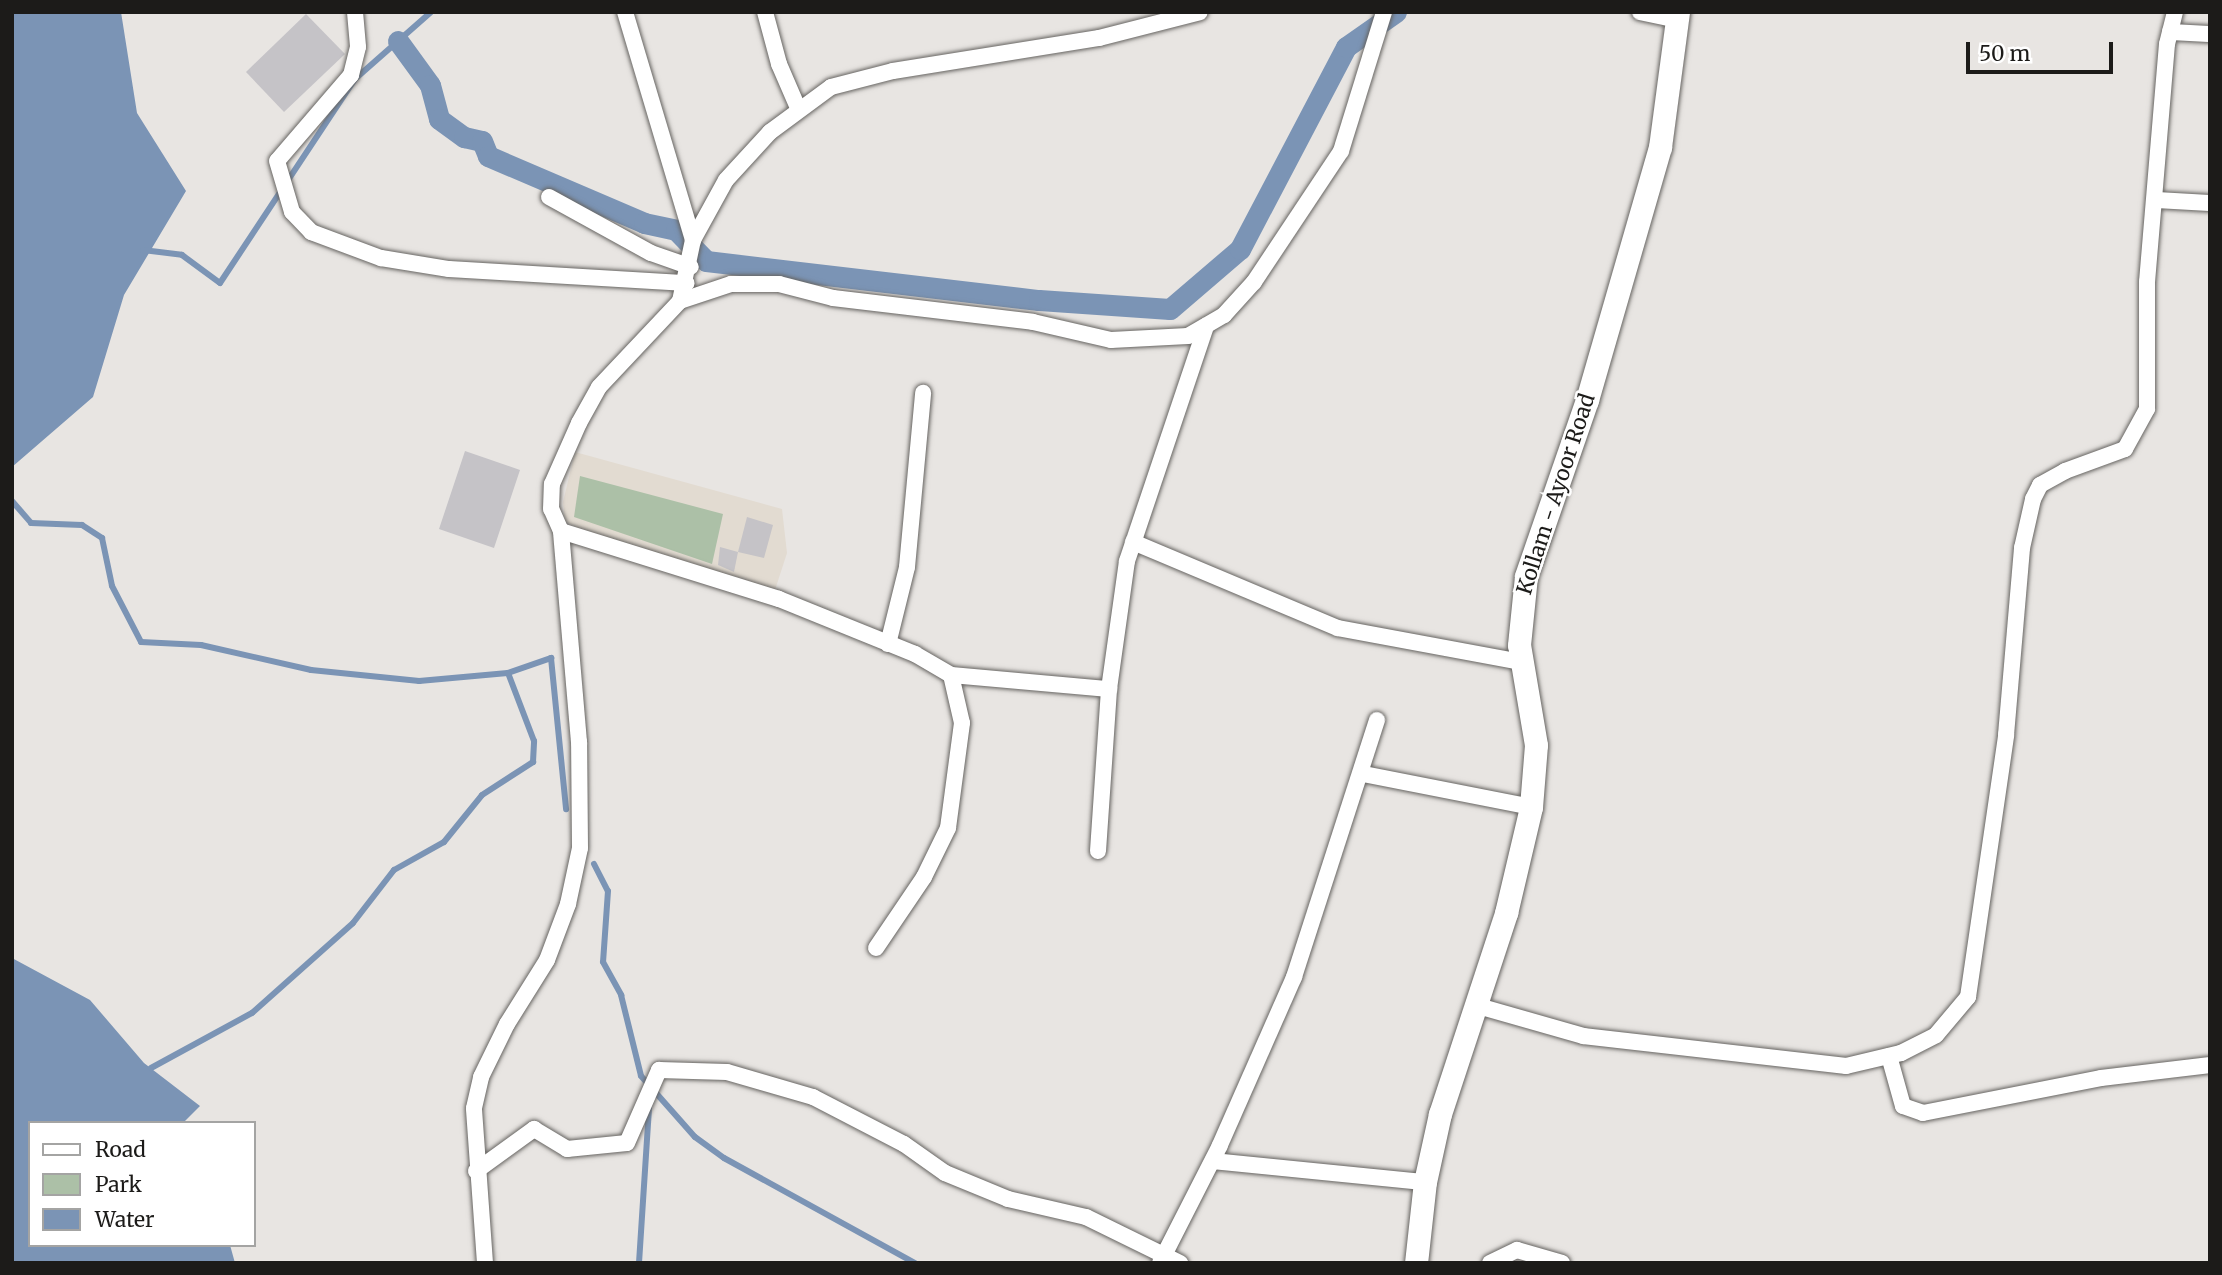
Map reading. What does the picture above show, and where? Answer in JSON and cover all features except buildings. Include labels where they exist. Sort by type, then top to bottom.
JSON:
[{"type":"main road","name":"Kollam - Ayoor Road","points":[[1416,1263],[1425,1182],[1440,1114],[1478,1006],[1531,807],[1536,745],[1522,662],[1518,612],[1526,576],[1587,400],[1660,147],[1678,16]]},
{"type":"street","points":[[355,12],[358,47],[351,75],[280,155],[278,174],[292,212],[325,241],[381,258],[516,275],[690,270]]},
{"type":"street","points":[[485,1263],[476,1171],[474,1108],[481,1077],[547,960],[568,904],[580,848],[578,715],[561,531],[551,509],[552,484],[579,423],[599,387],[680,301],[690,270],[693,241],[625,12]]},
{"type":"street","points":[[765,12],[779,64],[798,108]]},
{"type":"street","points":[[693,241],[726,180],[798,108],[831,87],[861,78],[1099,38],[1200,12]]},
{"type":"street","points":[[1640,12],[1678,16]]},
{"type":"street","points":[[1478,1006],[1583,1036],[1846,1066],[1889,1056],[1936,1035],[1968,997],[1995,827],[2030,512],[2040,485],[2124,449],[2147,409],[2147,282],[2170,32],[2175,12]]},
{"type":"street","points":[[680,301],[731,284],[779,284],[833,298],[1033,322],[1111,340],[1153,342],[1188,336],[1224,315],[1254,282],[1341,151],[1383,21]]},
{"type":"street","points":[[2170,32],[2210,34]]},
{"type":"street","points":[[549,197],[651,253],[690,270]]},
{"type":"street","points":[[2156,200],[2210,203]]},
{"type":"street","points":[[1098,851],[1109,689],[1133,542],[1206,326]]},
{"type":"street","points":[[888,644],[907,567],[923,393]]},
{"type":"street","points":[[561,531],[779,599],[888,644],[951,675],[1109,689]]},
{"type":"street","points":[[1133,542],[1338,628],[1522,662]]},
{"type":"street","points":[[876,948],[924,877],[947,828],[962,723],[951,675]]},
{"type":"street","points":[[1161,1260],[1213,1161],[1294,977],[1363,774],[1377,720]]},
{"type":"street","points":[[1363,774],[1531,807]]},
{"type":"street","points":[[1889,1056],[1903,1105],[1923,1113],[2101,1078],[2210,1065]]},
{"type":"street","points":[[476,1171],[534,1129],[567,1149],[627,1143],[659,1070],[727,1072],[813,1097],[893,1139],[945,1173],[1008,1199],[1086,1217],[1161,1260],[1180,1263]]},
{"type":"street","points":[[1213,1161],[1425,1182]]},
{"type":"street","points":[[1490,1263],[1517,1250],[1562,1263]]},
{"type":"shaded area","points":[[575,452],[782,509],[787,553],[775,590],[596,538],[565,521],[563,502]]},
{"type":"green space","points":[[580,476],[723,514],[712,564],[574,517]]},
{"type":"water","points":[[12,12],[121,12],[137,113],[186,191],[124,295],[93,397],[12,467]]},
{"type":"water","points":[[12,958],[90,1000],[144,1063],[200,1106],[185,1121],[28,1121],[28,1247],[231,1247],[235,1263],[12,1263]]},
{"type":"waterway","points":[[143,250],[182,255],[220,283],[355,79],[431,12]]},
{"type":"waterway","points":[[398,41],[430,85],[439,119],[464,137],[482,141],[488,156],[644,223],[676,230],[706,261],[1039,300],[1170,309],[1240,249],[1346,47],[1396,12]]},
{"type":"waterway","points":[[12,501],[31,523],[82,525],[102,538],[112,586],[141,642],[201,645],[311,670],[419,681],[508,673],[551,658],[566,809]]},
{"type":"waterway","points":[[151,1068],[252,1013],[353,923],[394,870],[444,842],[482,795],[533,762],[534,741],[508,673]]},
{"type":"waterway","points":[[594,864],[608,891],[603,962],[621,995],[641,1076],[695,1137],[724,1158],[915,1263]]},
{"type":"waterway","points":[[639,1263],[649,1108]]}]
